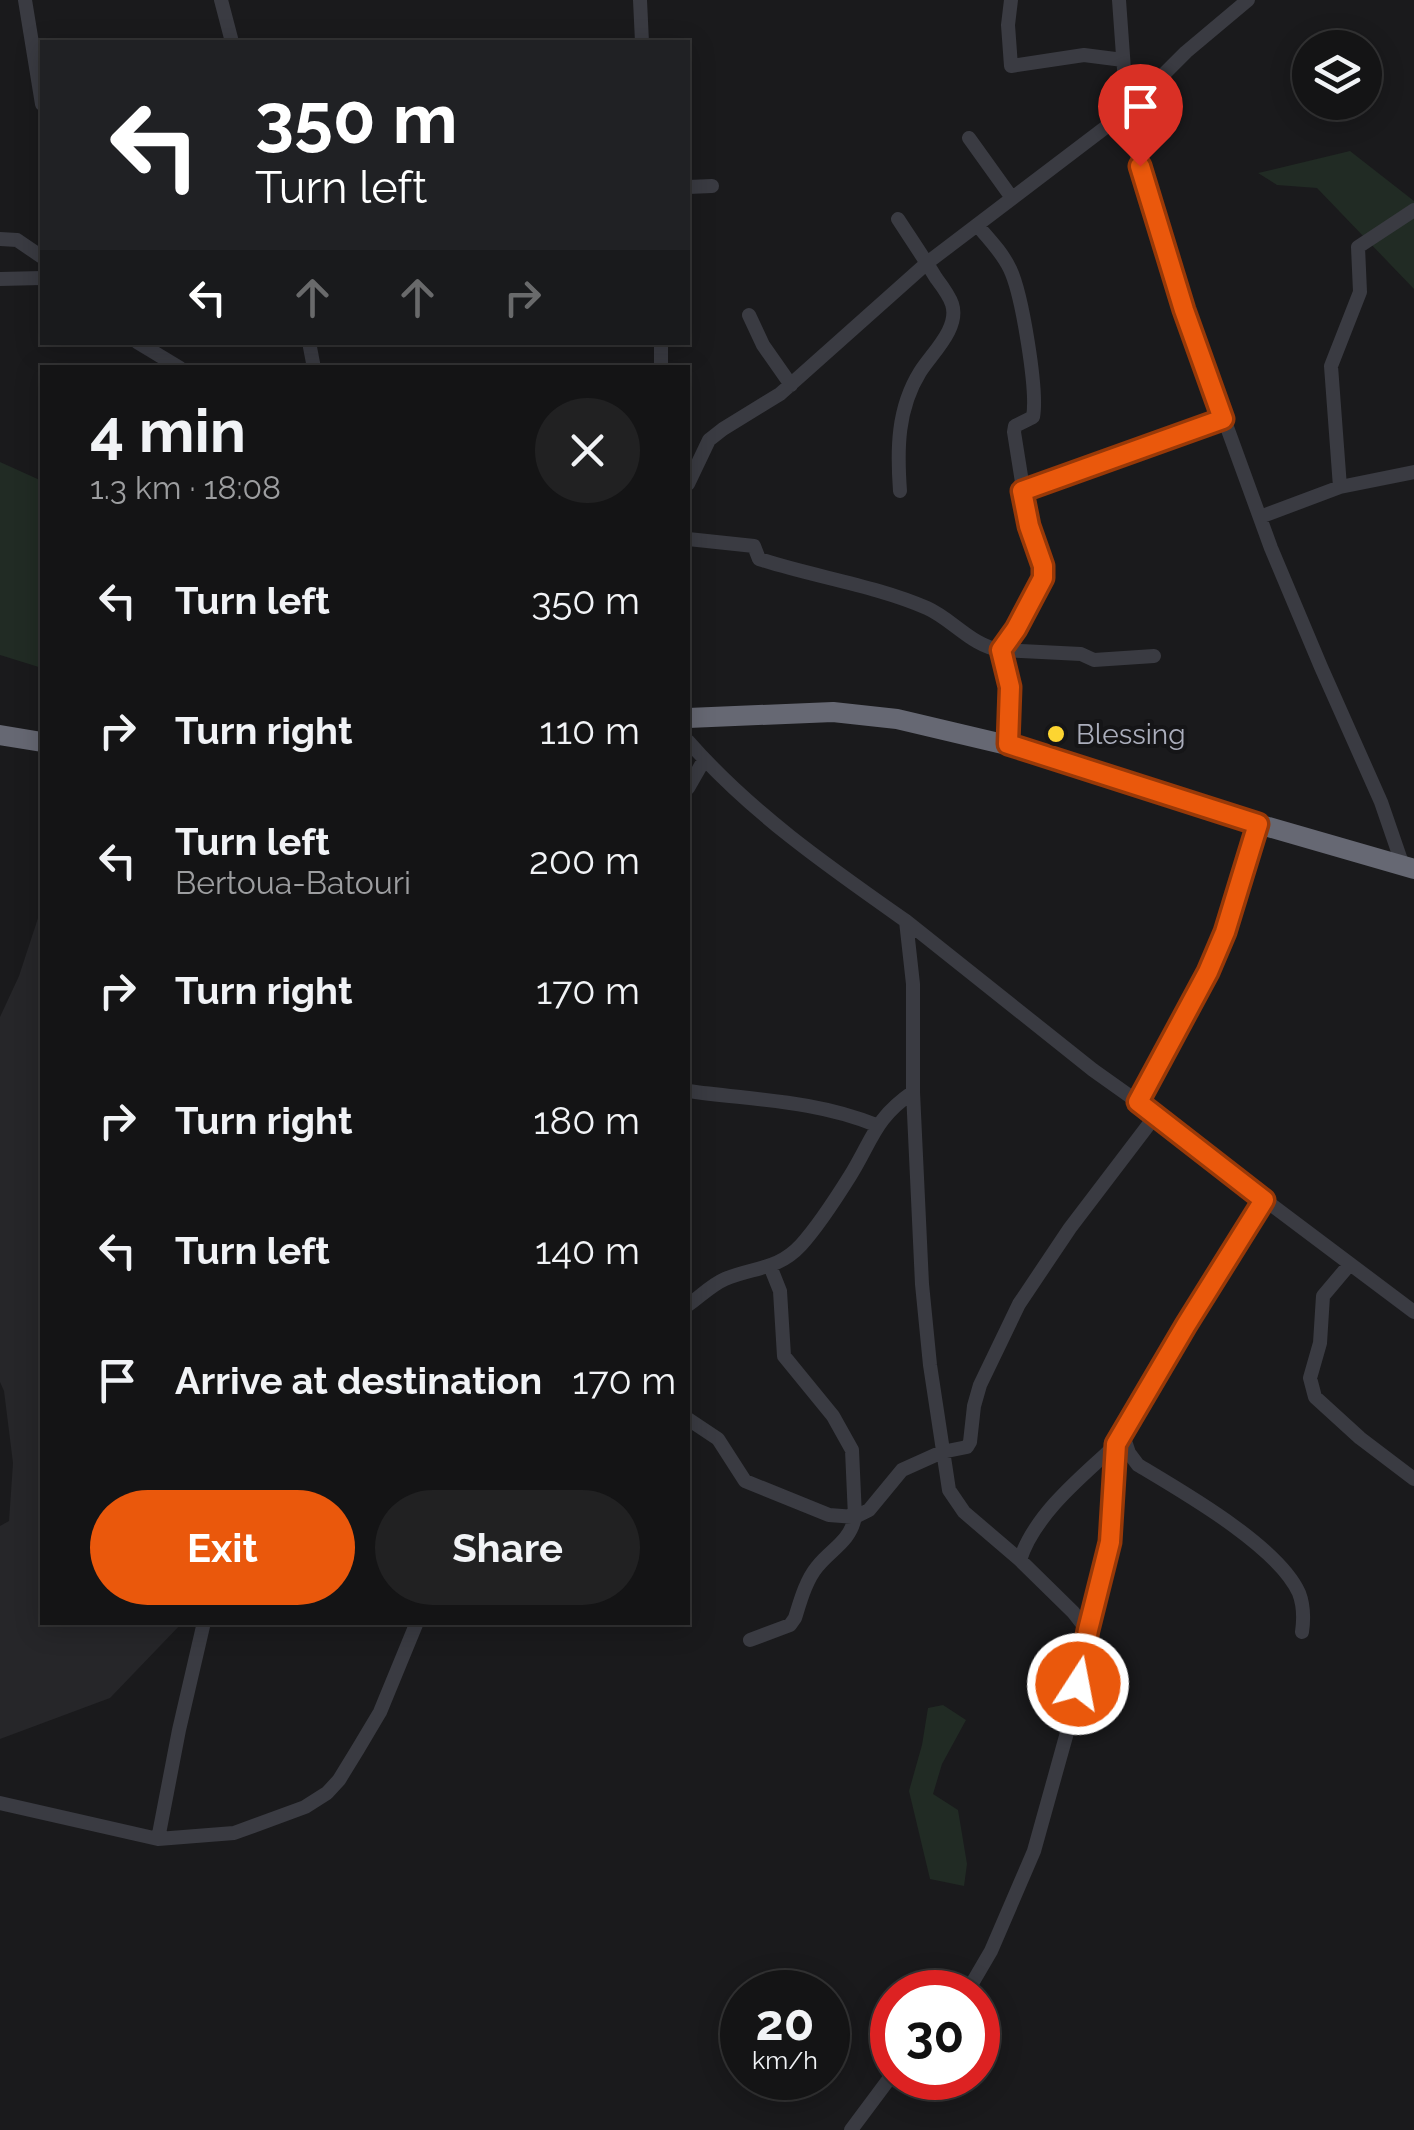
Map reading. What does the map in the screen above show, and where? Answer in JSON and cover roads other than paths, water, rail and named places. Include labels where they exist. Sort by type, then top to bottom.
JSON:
[{"type":"highway","points":[[690,718],[849,713],[896,719],[1008,744],[1409,868]]},
{"type":"highway","points":[[0,736],[40,742]]},
{"type":"street","points":[[25,0],[40,92]]},
{"type":"street","points":[[221,0],[231,40]]},
{"type":"street","points":[[640,0],[642,40]]},
{"type":"street","points":[[1011,0],[1011,66],[1084,55],[1123,60]]},
{"type":"street","points":[[1119,0],[1127,111],[1134,146],[1184,310],[1320,667],[1409,868]]},
{"type":"street","points":[[690,480],[708,440],[780,394],[927,263],[1127,111],[1186,52],[1248,0]]},
{"type":"street","points":[[969,138],[1012,198]]},
{"type":"street","points":[[690,187],[712,186]]},
{"type":"street","points":[[1340,487],[1331,366],[1360,292],[1358,247],[1414,210]]},
{"type":"street","points":[[898,219],[952,302],[953,319],[917,377],[903,411],[897,454],[900,492]]},
{"type":"street","points":[[977,225],[1000,252],[1018,290],[1035,411],[1030,420],[1014,429],[1022,491],[1043,578],[1001,650],[1010,687],[1008,744]]},
{"type":"street","points":[[0,239],[17,240],[40,256]]},
{"type":"street","points":[[0,279],[40,278]]},
{"type":"street","points":[[749,315],[763,345],[790,384]]},
{"type":"street","points":[[143,345],[175,365]]},
{"type":"street","points":[[1022,491],[1223,419]]},
{"type":"street","points":[[1260,517],[1340,487],[1414,472]]},
{"type":"street","points":[[690,539],[754,546],[759,559],[930,609],[988,649],[1080,654],[1094,660],[1154,656]]},
{"type":"street","points":[[690,743],[745,798],[811,853],[1414,1312]]},
{"type":"street","points":[[690,784],[704,760]]},
{"type":"street","points":[[1138,1102],[1208,972],[1225,932],[1258,824]]},
{"type":"street","points":[[906,922],[914,984],[913,1092],[922,1284],[949,1490],[958,1506],[1020,1560],[1088,1630]]},
{"type":"street","points":[[690,1091],[844,1112],[876,1125]]},
{"type":"street","points":[[690,1305],[725,1279],[780,1263],[791,1254],[849,1178],[876,1125],[913,1092]]},
{"type":"street","points":[[690,1420],[718,1439],[745,1481],[828,1515],[855,1517],[869,1510],[902,1470],[969,1445],[980,1385],[1019,1304],[1070,1228],[1156,1115]]},
{"type":"street","points":[[1020,1560],[1025,1544],[1044,1516],[1120,1440],[1264,1200]]},
{"type":"street","points":[[1350,1264],[1323,1296],[1311,1389],[1360,1438],[1414,1478]]},
{"type":"street","points":[[750,1640],[790,1625],[816,1568],[845,1540],[855,1517],[852,1450],[833,1416],[784,1356],[780,1291],[770,1266]]},
{"type":"street","points":[[979,1970],[1034,1852],[1068,1729],[1110,1542],[1120,1440]]},
{"type":"street","points":[[1120,1440],[1138,1465],[1258,1545],[1280,1566],[1300,1596],[1304,1612],[1302,1632]]},
{"type":"street","points":[[158,1839],[203,1625]]},
{"type":"street","points":[[0,1803],[158,1839],[234,1832],[305,1807],[339,1780],[380,1712],[415,1625]]},
{"type":"street","points":[[851,2130],[873,2100]]},
{"type":"place","name":"Blessing","points":[[1056,734]]}]
